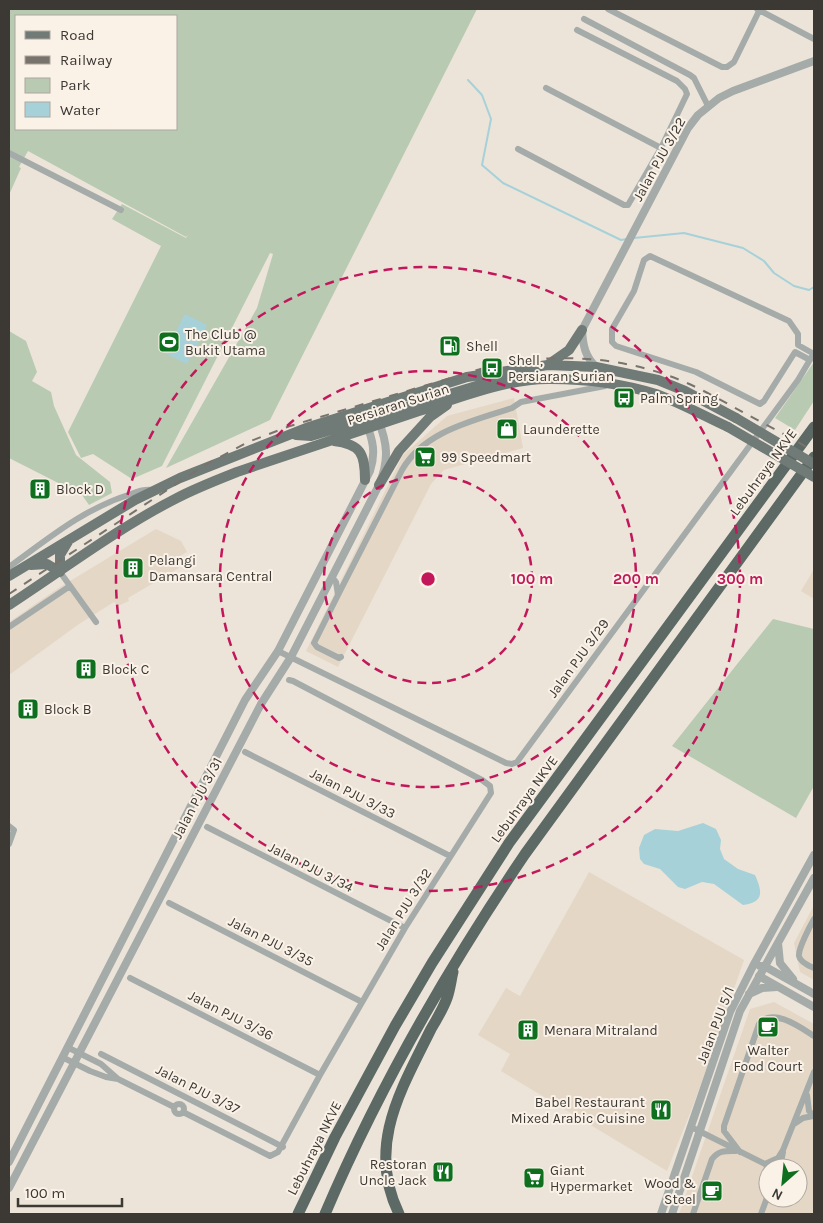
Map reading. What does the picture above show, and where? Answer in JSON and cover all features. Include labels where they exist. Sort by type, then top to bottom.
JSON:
[{"type":"highway","name":"Lebuhraya NKVE","points":[[298,1214],[335,1138],[395,1026],[432,963],[509,843],[814,427]]},
{"type":"highway","points":[[325,1214],[374,1109],[411,1036],[484,914],[525,854],[814,457]]},
{"type":"highway","points":[[399,1214],[390,1192],[386,1171],[386,1137],[389,1122],[405,1083],[447,998],[456,960]]},
{"type":"main road","points":[[548,365],[570,350],[582,330]]},
{"type":"main road","name":"Persiaran Surian","points":[[9,576],[153,490],[220,461],[309,427],[467,378],[548,365],[591,367],[658,380],[685,391],[736,418],[814,464]]},
{"type":"main road","points":[[293,434],[311,436],[367,424],[496,380],[528,374],[571,372],[591,367]]},
{"type":"main road","name":"Persiaran Surian","points":[[378,420],[530,380],[560,379],[611,385],[656,395],[686,406],[728,427],[814,477]]},
{"type":"main road","points":[[379,485],[399,451],[412,436],[430,417],[456,399]]},
{"type":"main road","name":"Persiaran Surian","points":[[9,606],[87,552],[177,498],[237,472],[329,441],[367,424]]},
{"type":"main road","points":[[329,441],[348,443],[357,448],[365,463],[365,480]]},
{"type":"main road","points":[[60,572],[60,555],[70,538]]},
{"type":"main road","points":[[22,568],[44,563],[52,565],[60,572]]},
{"type":"street","points":[[608,9],[722,67],[727,67],[734,62],[759,9],[814,39]]},
{"type":"street","points":[[584,19],[690,75],[694,78],[708,106]]},
{"type":"street","points":[[518,149],[624,205],[628,205],[661,148],[687,94],[685,89],[677,81],[577,30]]},
{"type":"street","points":[[622,53],[627,41]]},
{"type":"street","points":[[634,59],[640,48]]},
{"type":"street","name":"Jalan PJU 3/22","points":[[582,330],[688,128],[718,98],[814,61]]},
{"type":"street","points":[[805,65],[814,65]]},
{"type":"street","points":[[546,88],[661,148]]},
{"type":"street","points":[[9,153],[121,210]]},
{"type":"street","points":[[650,256],[788,321],[798,334],[798,345],[813,356],[795,352],[764,401],[760,404],[696,372],[616,346],[612,342],[612,329],[634,291],[644,260],[650,256]]},
{"type":"street","points":[[582,330],[584,350],[591,367]]},
{"type":"street","name":"Jalan PJU 3/29","points":[[278,651],[506,763],[512,764],[517,762],[793,387],[813,356]]},
{"type":"street","points":[[341,657],[339,658],[317,647],[314,643],[402,470],[412,455],[450,428],[512,408],[520,402],[611,385]]},
{"type":"street","name":"Jalan PJU 3/31","points":[[9,1188],[261,704],[291,657],[379,485],[386,465],[386,452],[378,420]]},
{"type":"street","name":"Jalan PJU 3/31","points":[[9,1162],[245,700],[278,651],[365,480],[373,461],[374,452],[374,444],[367,424]]},
{"type":"street","points":[[9,567],[89,510],[119,497],[145,489],[153,490]]},
{"type":"street","points":[[60,572],[96,622]]},
{"type":"street","points":[[332,577],[336,582],[338,595]]},
{"type":"street","points":[[9,627],[70,586]]},
{"type":"street","name":"Jalan PJU 3/32","points":[[282,1147],[320,1075],[404,928],[491,793],[490,786],[486,783],[289,680]]},
{"type":"street","name":"Jalan PJU 3/33","points":[[245,752],[450,856]]},
{"type":"street","points":[[9,826],[14,830],[9,844]]},
{"type":"street","name":"Jalan PJU 3/34","points":[[207,828],[404,928]]},
{"type":"street","name":"Jalan PJU 5/1","points":[[662,1214],[730,1012],[814,855]]},
{"type":"street","name":"Jalan PJU 5/1","points":[[672,1214],[740,1011],[814,878]]},
{"type":"street","name":"Jalan PJU 3/35","points":[[168,903],[362,1002]]},
{"type":"street","points":[[814,919],[799,956],[802,961],[814,968]]},
{"type":"street","points":[[778,941],[780,962],[798,985]]},
{"type":"street","points":[[753,966],[764,966],[814,994]]},
{"type":"street","points":[[753,966],[759,976],[814,1007]]},
{"type":"street","name":"Jalan PJU 3/36","points":[[130,978],[320,1075]]},
{"type":"street","points":[[749,994],[762,988],[779,988]]},
{"type":"street","points":[[740,1152],[724,1131],[726,1117],[759,1024],[763,1019],[780,1017],[814,1036]]},
{"type":"street","points":[[67,1047],[101,1064],[118,1079],[174,1107],[175,1114],[179,1115],[183,1112],[266,1154],[274,1154],[282,1147]]},
{"type":"street","name":"Jalan PJU 3/37","points":[[101,1054],[282,1147]]},
{"type":"street","points":[[62,1057],[106,1077],[118,1079]]},
{"type":"street","points":[[778,1158],[794,1125],[814,1072]]},
{"type":"street","points":[[807,1089],[806,1104],[808,1111],[814,1116]]},
{"type":"street","points":[[794,1125],[803,1118],[814,1116]]},
{"type":"street","points":[[691,1128],[758,1161]]},
{"type":"street","points":[[782,1158],[783,1150]]},
{"type":"street","points":[[692,1214],[712,1159],[716,1154],[725,1151],[740,1152]]},
{"type":"shaded area","points":[[514,398],[523,448],[444,470],[431,484],[338,667],[306,651],[403,455],[447,416]]},
{"type":"shaded area","points":[[156,529],[181,541],[187,552],[173,560],[179,568],[128,598],[129,601],[118,606],[114,602],[79,624],[9,675],[9,622],[60,587]]},
{"type":"shaded area","points":[[814,569],[814,599],[801,591]]},
{"type":"shaded area","points":[[589,872],[744,960],[696,1098],[667,1171],[501,1071],[510,1054],[478,1035],[506,988],[520,996]]},
{"type":"shaded area","points":[[814,905],[814,980],[800,972],[794,943]]},
{"type":"shaded area","points":[[774,1002],[814,1024],[814,1214],[679,1214],[750,1009]]},
{"type":"green space","points":[[9,9],[477,9],[270,420],[166,468],[257,308],[273,254],[270,253],[162,466],[132,479],[93,454],[81,458],[68,432],[161,246],[112,219],[122,204],[186,238],[188,235],[186,237],[28,151],[19,167],[21,168],[9,195]]},
{"type":"green space","points":[[9,331],[26,341],[37,372],[32,381],[51,392],[54,406],[76,455],[110,482],[112,493],[89,505],[82,495],[9,458]]},
{"type":"green space","points":[[814,362],[814,401],[795,430],[775,418]]},
{"type":"green space","points":[[773,619],[814,629],[814,786],[796,818],[672,746]]},
{"type":"water","points":[[185,314],[207,325],[187,364],[165,353]]},
{"type":"water","points":[[703,823],[716,829],[721,840],[720,849],[724,859],[738,869],[755,875],[760,895],[755,901],[743,905],[714,884],[702,882],[685,889],[678,887],[660,869],[644,864],[640,859],[639,848],[644,835],[655,829],[678,831]]},
{"type":"waterway","points":[[468,80],[482,95],[491,119],[482,165],[503,183],[621,240],[627,239]]},
{"type":"waterway","points":[[634,238],[684,233],[743,248],[764,261],[774,273],[794,286],[809,290],[814,287]]},
{"type":"railway","points":[[9,594],[205,465],[248,442],[290,426],[494,365],[517,361],[565,358],[612,362],[658,372],[706,392],[814,452]]},
{"type":"place","name":"The Club @ Bukit Utama","points":[[169,342]]},
{"type":"place","name":"Shell","points":[[450,346]]},
{"type":"place","name":"Shell, Persiaran Surian","points":[[492,368]]},
{"type":"place","name":"Palm Spring","points":[[624,398]]},
{"type":"place","name":"Launderette","points":[[507,429]]},
{"type":"place","name":"99 Speedmart","points":[[425,457]]},
{"type":"place","name":"Block D","points":[[40,489]]},
{"type":"place","name":"Pelangi Damansara Central","points":[[133,568]]},
{"type":"place","name":"Block C","points":[[86,669]]},
{"type":"place","name":"Block B","points":[[28,709]]},
{"type":"place","name":"Walter Food Court","points":[[768,1027]]},
{"type":"place","name":"Menara Mitraland","points":[[528,1030]]},
{"type":"place","name":"Babel Restaurant Mixed Arabic Cuisine","points":[[661,1110]]},
{"type":"place","name":"Restoran Uncle Jack","points":[[443,1172]]},
{"type":"place","name":"Giant Hypermarket","points":[[534,1178]]},
{"type":"place","name":"Wood & Steel","points":[[712,1191]]}]
